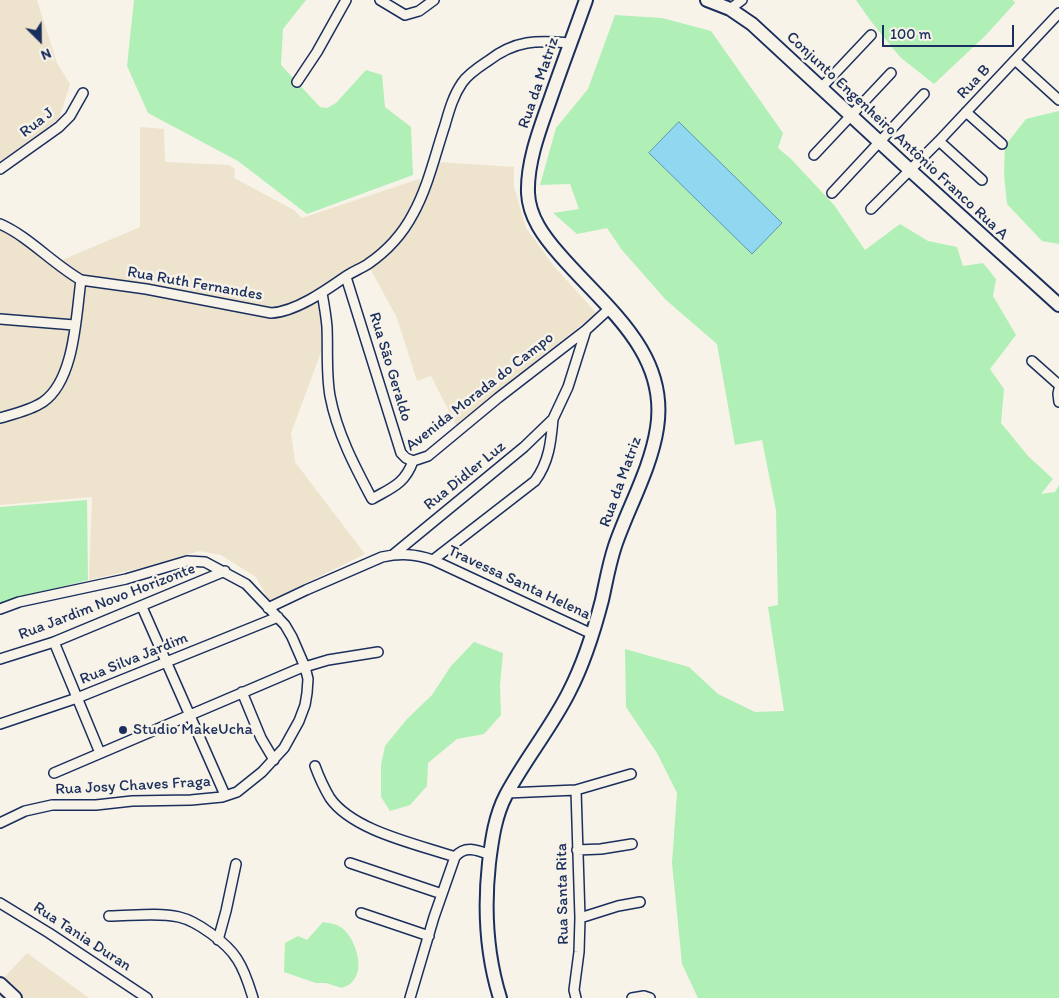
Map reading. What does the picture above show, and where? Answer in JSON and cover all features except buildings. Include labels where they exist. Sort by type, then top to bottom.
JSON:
[{"type":"street","points":[[297,82],[317,52],[346,0]]},
{"type":"street","points":[[380,0],[405,15],[419,11],[434,0]]},
{"type":"street","name":"Rua da Matriz","points":[[500,998],[487,943],[486,921],[486,896],[495,824],[507,793],[570,692],[592,634],[616,543],[654,448],[659,406],[657,387],[644,352],[549,242],[538,226],[528,196],[528,180],[535,145],[586,0]]},
{"type":"street","name":"Conjunto Engenheiro Antônio Franco Rua A","points":[[707,0],[730,9],[752,24],[1058,303]]},
{"type":"street","points":[[730,9],[742,0]]},
{"type":"street","name":"Rua B","points":[[871,209],[940,141],[1059,14]]},
{"type":"street","points":[[822,88],[871,35]]},
{"type":"street","name":"Rua Ruth Fernandes","points":[[81,280],[146,289],[270,313],[288,310],[322,293],[366,265],[394,244],[414,213],[428,180],[453,98],[463,82],[476,69],[494,56],[526,42],[544,40],[570,43]]},
{"type":"street","points":[[1015,60],[1059,100]]},
{"type":"street","points":[[814,155],[891,73]]},
{"type":"street","name":"Rua J","points":[[0,169],[59,127],[70,116],[83,93]]},
{"type":"street","points":[[832,193],[924,94]]},
{"type":"street","points":[[966,112],[1002,144]]},
{"type":"street","points":[[940,141],[982,180]]},
{"type":"street","points":[[0,224],[11,229],[49,259],[81,280],[70,354],[64,374],[44,402],[0,418]]},
{"type":"street","name":"Rua São Geraldo","points":[[346,276],[401,453],[413,461]]},
{"type":"street","name":"Avenida Morada do Campo","points":[[322,293],[327,324],[330,397],[336,421],[345,443],[372,499],[403,479],[413,461],[428,456],[609,310]]},
{"type":"street","points":[[0,319],[74,325]]},
{"type":"street","name":"Rua Didler Luz","points":[[434,560],[535,481],[543,470],[548,457],[553,419],[568,387],[586,330]]},
{"type":"street","points":[[1032,361],[1059,385]]},
{"type":"street","points":[[1059,388],[1059,402]]},
{"type":"street","name":"Rua Didler Luz","points":[[394,554],[518,452],[553,419]]},
{"type":"street","points":[[268,608],[382,557],[394,554]]},
{"type":"street","name":"Travessa Santa Helena","points":[[394,554],[409,554],[434,560],[592,634]]},
{"type":"street","name":"Rua Josy Chaves Fraga","points":[[0,609],[19,602],[126,580],[187,561],[205,562],[225,571],[246,584],[278,617],[292,637],[308,679],[304,705],[293,733],[274,760],[237,792],[226,796],[191,800],[132,801],[96,805],[52,805],[25,811],[0,822]]},
{"type":"street","name":"Rua Jardim Novo Horizonte","points":[[0,659],[54,642],[225,571]]},
{"type":"street","points":[[142,607],[226,796]]},
{"type":"street","name":"Rua Silva Jardim","points":[[0,724],[77,698],[278,617]]},
{"type":"street","points":[[54,642],[100,753]]},
{"type":"street","points":[[54,773],[189,714],[305,667],[328,660],[378,652]]},
{"type":"street","points":[[242,692],[261,738],[274,760]]},
{"type":"street","points":[[315,766],[330,798],[351,819],[383,833],[455,857]]},
{"type":"street","points":[[507,793],[576,790],[631,774]]},
{"type":"street","name":"Rua Santa Rita","points":[[576,790],[580,918],[579,952],[574,990],[576,998]]},
{"type":"street","points":[[577,850],[601,849],[632,844]]},
{"type":"street","points":[[410,998],[455,857],[461,851],[468,849],[490,855]]},
{"type":"street","points":[[350,863],[442,894]]},
{"type":"street","points":[[218,940],[236,864]]},
{"type":"street","points":[[580,918],[618,906],[640,902]]},
{"type":"street","name":"Rua Tania Duran","points":[[0,904],[49,933],[147,998]]},
{"type":"street","points":[[361,913],[429,936]]},
{"type":"street","points":[[109,916],[167,915],[195,923],[218,940],[237,958],[246,976],[253,998]]},
{"type":"street","points":[[0,984],[16,998]]},
{"type":"street","points":[[632,998],[644,996],[649,998]]},
{"type":"shaded area","points":[[0,0],[37,0],[57,63],[70,84],[59,119],[0,162]]},
{"type":"shaded area","points":[[140,127],[164,129],[165,162],[229,165],[235,169],[234,178],[294,210],[302,218],[419,179],[426,188],[430,187],[434,180],[438,162],[514,167],[514,187],[526,228],[553,265],[596,313],[456,425],[431,376],[417,381],[397,318],[371,270],[358,275],[321,299],[324,344],[291,433],[295,462],[365,554],[269,601],[256,577],[221,555],[199,551],[145,567],[89,580],[92,497],[0,505],[0,228],[29,247],[31,238],[62,260],[140,227]]},
{"type":"shaded area","points":[[27,953],[89,998],[0,998],[0,982]]},
{"type":"green space","points":[[134,0],[306,0],[283,29],[281,65],[320,107],[327,108],[336,103],[366,70],[382,75],[385,107],[411,127],[413,175],[307,214],[238,161],[148,113],[127,66]]},
{"type":"green space","points":[[856,0],[1013,0],[1015,3],[986,35],[934,84],[900,57]]},
{"type":"green space","points":[[615,15],[662,18],[711,31],[783,133],[778,148],[791,159],[834,205],[865,250],[900,224],[928,241],[957,247],[963,266],[983,263],[996,279],[993,296],[1016,335],[990,369],[1004,389],[1001,423],[1028,456],[1053,479],[1041,494],[1055,492],[1059,485],[1059,998],[698,998],[682,964],[672,863],[677,793],[657,753],[626,707],[625,649],[689,667],[718,694],[755,712],[784,711],[768,607],[778,605],[776,510],[762,440],[735,445],[717,344],[666,300],[622,250],[607,228],[577,234],[553,213],[579,209],[570,184],[540,185],[556,128],[588,89]]},
{"type":"green space","points":[[1059,111],[1059,244],[1042,241],[1007,204],[1004,174],[1005,146],[1026,119]]},
{"type":"green space","points":[[87,500],[88,580],[0,603],[0,507]]},
{"type":"green space","points":[[474,642],[503,653],[500,685],[501,715],[484,734],[457,739],[428,763],[427,786],[410,805],[390,811],[381,797],[381,765],[385,746],[407,719],[432,695],[451,666]]},
{"type":"green space","points":[[323,922],[342,928],[355,946],[358,962],[356,976],[351,983],[342,988],[326,983],[316,983],[284,972],[285,943],[298,936],[307,940]]},
{"type":"water","points":[[679,122],[782,223],[752,254],[649,153]]},
{"type":"place","name":"Studio MakeUcha","points":[[123,730]]}]
